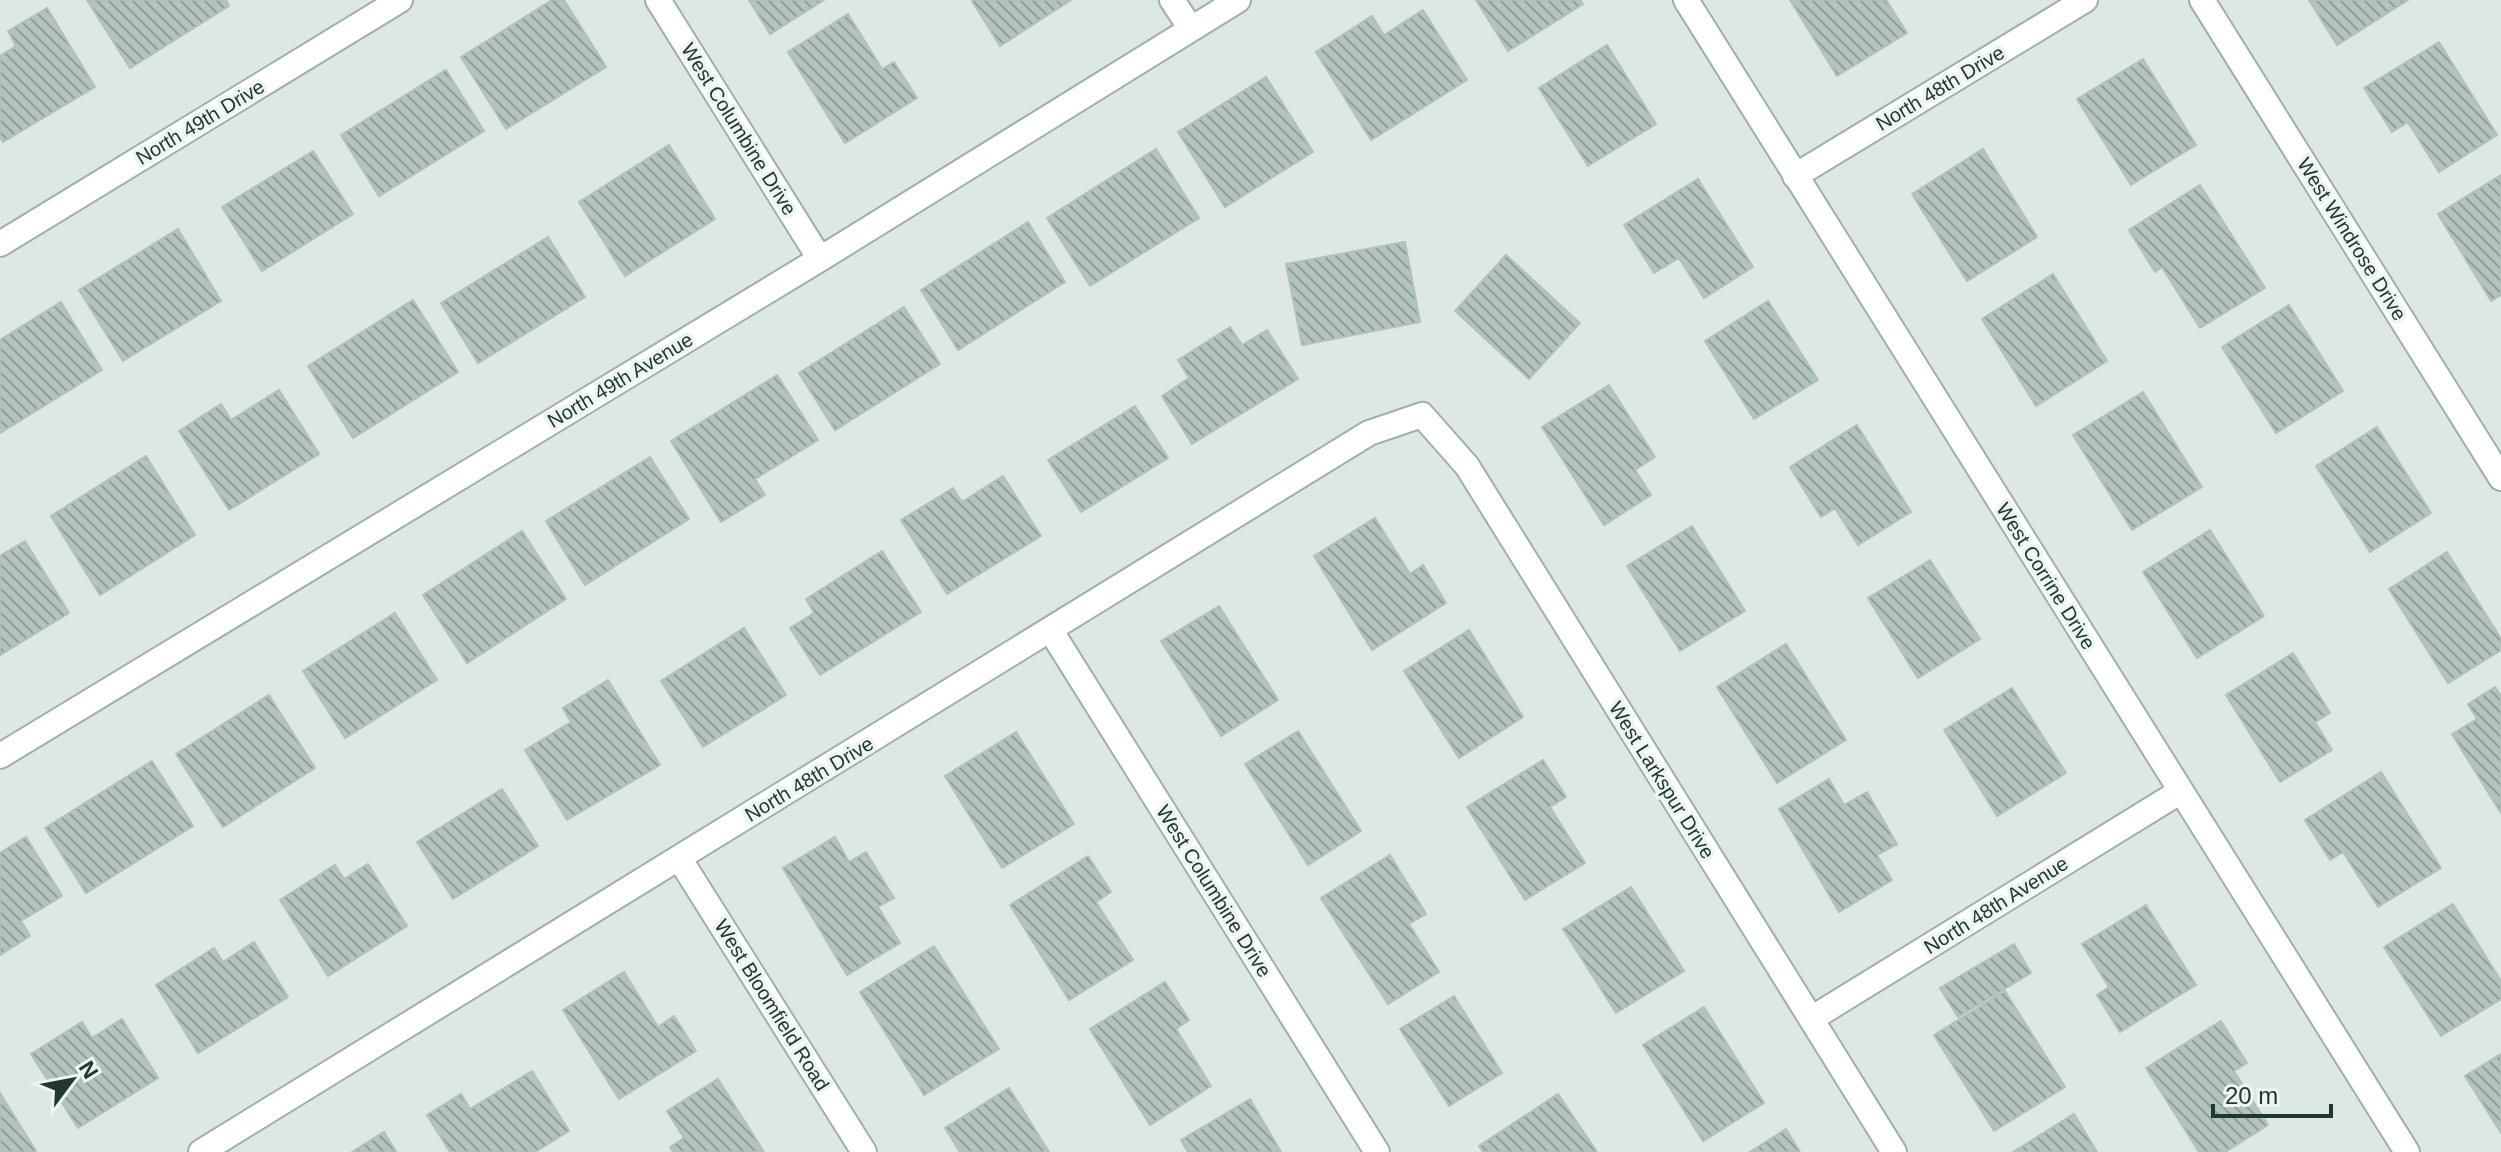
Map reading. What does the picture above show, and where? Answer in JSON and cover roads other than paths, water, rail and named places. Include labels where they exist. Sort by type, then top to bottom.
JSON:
[{"type":"street","name":"North 49th Drive","points":[[0,244],[400,0]]},
{"type":"street","name":"West Columbine Drive","points":[[658,0],[820,259]]},
{"type":"street","points":[[1172,0],[1191,29]]},
{"type":"street","name":"North 49th Avenue","points":[[0,756],[820,259],[1238,0]]},
{"type":"street","name":"West Corrine Drive","points":[[1686,0],[2407,1152]]},
{"type":"street","name":"North 48th Drive","points":[[1795,176],[2085,0]]},
{"type":"street","name":"West Windrose Drive","points":[[2202,0],[2501,478]]},
{"type":"street","name":"North 48th Drive","points":[[201,1152],[1369,433],[1422,415]]},
{"type":"street","name":"West Larkspur Drive","points":[[1422,415],[1467,466],[1894,1152]]},
{"type":"street","name":"West Columbine Drive","points":[[1051,631],[1377,1152]]},
{"type":"street","name":"North 48th Avenue","points":[[1811,1019],[2181,791]]},
{"type":"street","name":"West Bloomfield Road","points":[[679,858],[864,1152]]}]
